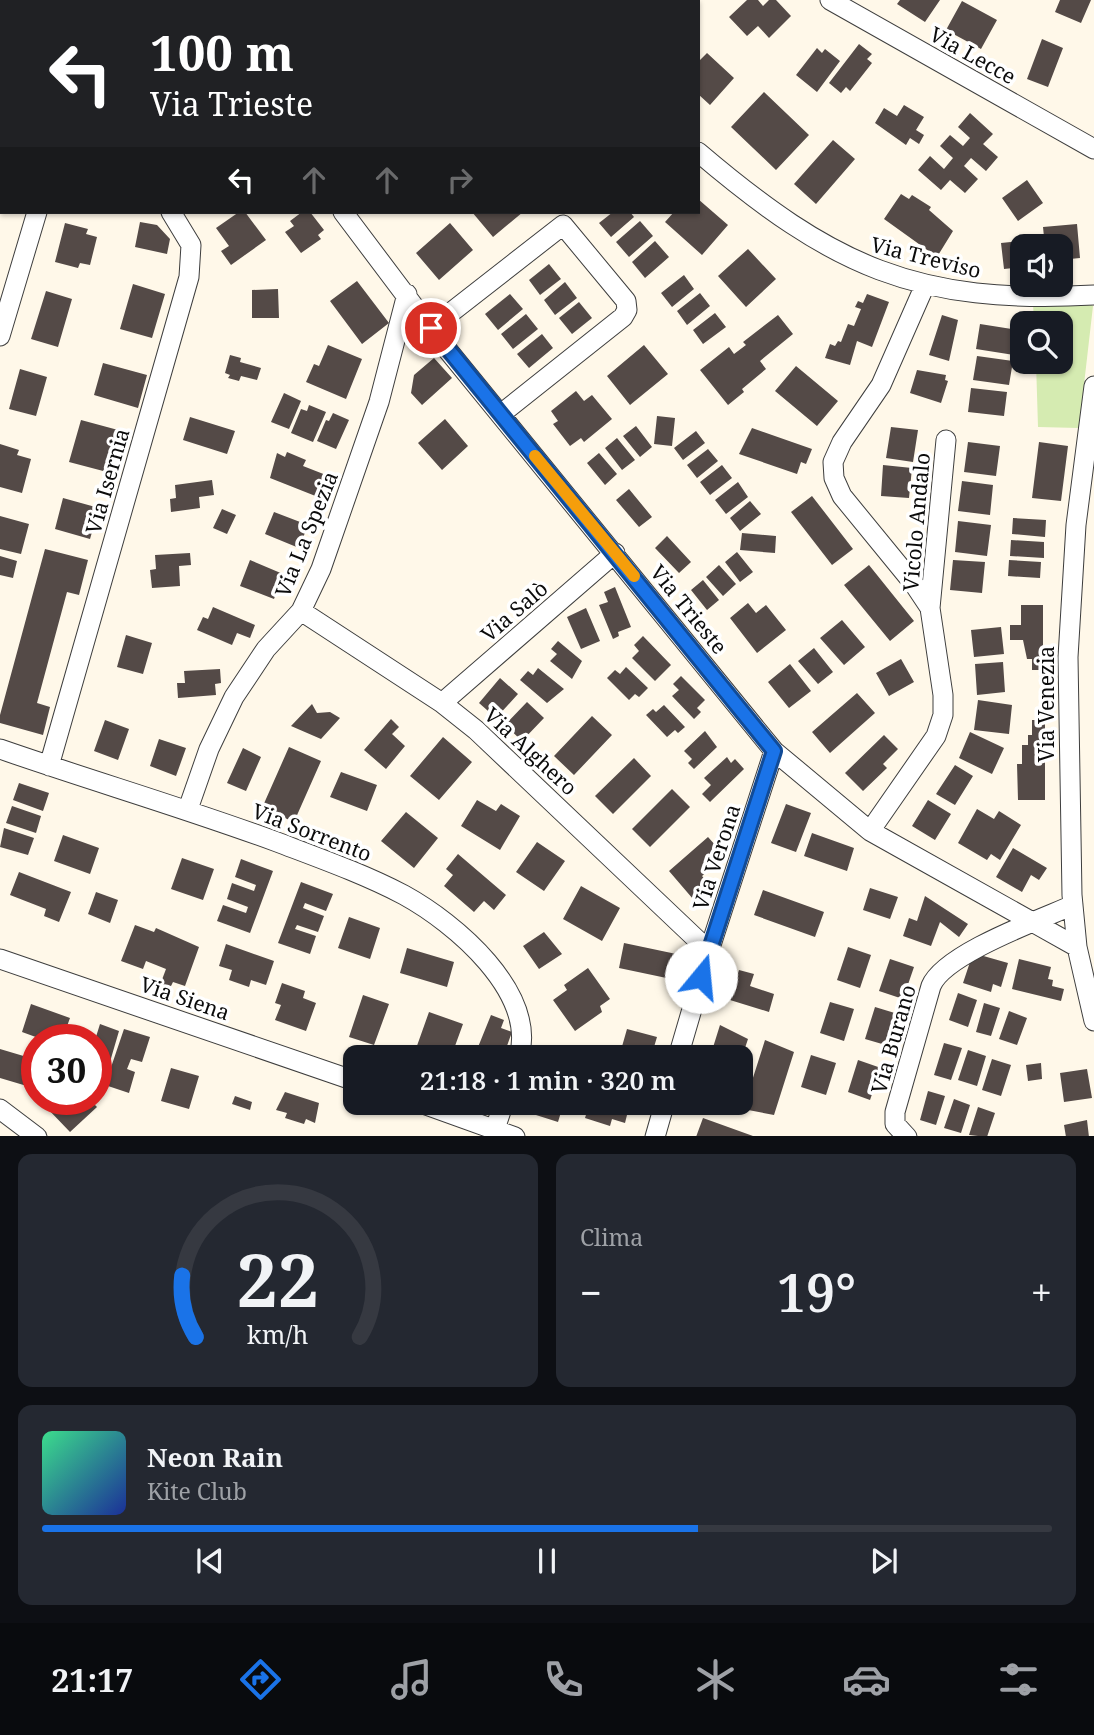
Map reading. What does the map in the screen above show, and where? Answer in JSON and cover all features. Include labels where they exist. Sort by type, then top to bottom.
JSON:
[{"type":"street","name":"Via Lecce","points":[[830,0],[1094,149]]},
{"type":"street","name":"Via Treviso","points":[[700,154],[819,243],[865,266],[925,285],[1013,298],[1094,296]]},
{"type":"street","points":[[0,336],[36,214]]},
{"type":"street","name":"Via Isernia","points":[[49,766],[191,270],[191,245],[172,214]]},
{"type":"street","name":"Via Trieste","points":[[345,214],[431,328],[774,751],[870,831],[1077,947]]},
{"type":"street","points":[[431,328],[558,219],[626,302],[627,310],[623,317],[500,414]]},
{"type":"street","points":[[870,831],[933,740],[942,721],[943,695],[930,608],[914,584],[848,505],[836,484],[833,468],[842,442],[887,373],[925,285]]},
{"type":"street","name":"Via La Spezia","points":[[188,809],[209,749],[238,689],[266,649],[301,611],[321,569],[393,358],[407,294]]},
{"type":"street","name":"Via Venezia","points":[[1094,386],[1076,525],[1069,611],[1069,828],[1073,905],[1077,947],[1094,1021]]},
{"type":"street","name":"Vicolo Andalo","points":[[930,608],[946,440]]},
{"type":"street","name":"Via Salò","points":[[442,703],[615,553]]},
{"type":"street","name":"Via Alghero","points":[[301,611],[442,703],[491,744],[709,951]]},
{"type":"street","name":"Via Sorrento","points":[[0,749],[188,809],[350,871],[403,895],[440,919],[482,958],[510,995],[522,1023],[520,1045]]},
{"type":"street","name":"Via Verona","points":[[682,1045],[774,751]]},
{"type":"street","name":"Via Burano","points":[[907,1136],[895,1124],[895,1112],[934,979],[954,960],[1073,905]]},
{"type":"street","name":"Via Siena","points":[[0,959],[343,1077]]},
{"type":"street","points":[[0,1109],[37,1136]]},
{"type":"street","points":[[455,1115],[515,1136]]},
{"type":"street","points":[[495,1129],[500,1115]]},
{"type":"street","points":[[655,1136],[661,1115]]},
{"type":"green space","points":[[1087,302],[1093,306],[1079,428],[1038,427],[1036,374],[1073,374],[1073,311],[1033,311],[1033,303]]},
{"type":"building","points":[[747,0],[758,0],[763,6],[769,0],[776,0],[791,16],[769,38],[758,26],[747,36],[729,17]]},
{"type":"building","points":[[900,0],[940,0],[925,22],[897,4]]},
{"type":"building","points":[[1060,0],[1091,0],[1081,23],[1055,12]]},
{"type":"building","points":[[962,1],[997,20],[981,49],[946,30]]},
{"type":"building","points":[[1042,39],[1063,48],[1048,87],[1027,79]]},
{"type":"building","points":[[859,44],[872,54],[867,59],[872,63],[850,91],[846,87],[841,93],[829,83]]},
{"type":"building","points":[[817,48],[822,53],[825,49],[840,61],[817,92],[796,75]]},
{"type":"building","points":[[707,53],[734,78],[710,105],[700,96],[700,60]]},
{"type":"building","points":[[764,92],[809,135],[776,170],[731,127]]},
{"type":"building","points":[[904,105],[924,117],[916,130],[924,135],[919,144],[910,138],[906,145],[875,123],[884,108],[897,116]]},
{"type":"building","points":[[970,113],[993,134],[983,144],[998,157],[986,171],[971,158],[964,166],[978,179],[965,193],[950,180],[941,190],[918,170],[930,156],[944,169],[953,158],[940,146],[950,135],[963,146],[970,138],[958,127]]},
{"type":"building","points":[[833,140],[855,159],[816,204],[794,184]]},
{"type":"building","points":[[1027,180],[1043,203],[1018,221],[1002,198]]},
{"type":"building","points":[[901,194],[909,199],[912,195],[931,207],[929,210],[953,231],[937,257],[884,219]]},
{"type":"building","points":[[700,201],[728,225],[702,255],[665,222],[672,214],[700,214]]},
{"type":"building","points":[[236,214],[246,214],[266,240],[231,265],[221,251],[229,246],[216,228]]},
{"type":"building","points":[[299,214],[312,214],[324,230],[318,235],[321,239],[301,253],[285,232],[294,226],[290,221]]},
{"type":"building","points":[[474,214],[521,214],[493,237]]},
{"type":"building","points":[[610,214],[632,214],[634,217],[611,237],[599,223]]},
{"type":"building","points":[[640,221],[653,236],[629,257],[616,242]]},
{"type":"building","points":[[140,222],[157,225],[170,239],[167,254],[135,247]]},
{"type":"building","points":[[65,223],[88,229],[86,234],[97,237],[90,265],[80,263],[78,268],[55,262]]},
{"type":"building","points":[[450,223],[473,250],[439,280],[416,253]]},
{"type":"building","points":[[1077,224],[1080,258],[1073,259],[1073,234],[1044,234],[1043,227]]},
{"type":"building","points":[[655,241],[669,257],[645,278],[632,262]]},
{"type":"building","points":[[1010,242],[1010,268],[1004,269],[1001,243]]},
{"type":"building","points":[[748,249],[776,279],[746,307],[718,276]]},
{"type":"building","points":[[549,264],[561,279],[540,295],[529,280]]},
{"type":"building","points":[[684,275],[694,289],[672,307],[661,293]]},
{"type":"building","points":[[357,281],[389,323],[362,344],[330,301]]},
{"type":"building","points":[[565,282],[577,298],[555,315],[544,300]]},
{"type":"building","points":[[133,284],[165,294],[152,338],[120,329]]},
{"type":"building","points":[[278,289],[279,318],[252,318],[252,290]]},
{"type":"building","points":[[46,291],[72,299],[58,347],[31,339]]},
{"type":"building","points":[[700,293],[710,306],[687,325],[677,311]]},
{"type":"building","points":[[510,294],[523,309],[498,330],[485,314]]},
{"type":"building","points":[[867,294],[889,302],[872,347],[857,341],[850,365],[825,358],[830,344],[835,346],[838,341],[841,342],[848,324],[854,326],[861,309],[855,307],[858,301],[863,303]]},
{"type":"building","points":[[579,302],[592,318],[572,334],[559,318]]},
{"type":"building","points":[[715,313],[726,327],[703,344],[693,330]]},
{"type":"building","points":[[526,314],[538,329],[513,349],[501,334]]},
{"type":"building","points":[[778,315],[793,334],[760,361],[766,369],[728,405],[700,370],[729,347],[734,354],[746,345],[743,342]]},
{"type":"building","points":[[942,315],[958,320],[949,361],[929,355]]},
{"type":"building","points":[[980,324],[1010,329],[1010,354],[976,349]]},
{"type":"building","points":[[542,334],[553,348],[529,368],[517,354]]},
{"type":"building","points":[[328,345],[362,359],[346,399],[306,382],[314,364],[319,366]]},
{"type":"building","points":[[644,345],[668,374],[630,405],[607,376]]},
{"type":"building","points":[[230,355],[241,358],[240,362],[261,368],[257,380],[241,376],[239,381],[228,378],[230,375],[225,373]]},
{"type":"building","points":[[977,356],[1010,361],[1009,385],[973,380]]},
{"type":"building","points":[[434,358],[452,378],[422,405],[411,393],[414,375]]},
{"type":"building","points":[[103,363],[147,375],[138,408],[94,395]]},
{"type":"building","points":[[796,366],[838,401],[817,426],[775,391]]},
{"type":"building","points":[[20,369],[47,377],[36,416],[9,409]]},
{"type":"building","points":[[917,370],[946,375],[945,380],[948,381],[941,403],[910,393]]},
{"type":"building","points":[[971,388],[1007,392],[1004,416],[968,412]]},
{"type":"building","points":[[576,391],[584,401],[592,395],[612,419],[584,442],[581,438],[570,446],[553,424],[558,421],[551,411]]},
{"type":"building","points":[[284,393],[301,401],[289,429],[271,422]]},
{"type":"building","points":[[309,405],[326,412],[313,442],[291,433],[301,409],[307,411]]},
{"type":"building","points":[[333,413],[349,420],[336,449],[317,441],[326,420],[329,421]]},
{"type":"building","points":[[657,416],[675,418],[672,446],[654,444]]},
{"type":"building","points":[[190,417],[235,431],[227,454],[183,440]]},
{"type":"building","points":[[445,419],[468,446],[442,470],[418,443]]},
{"type":"building","points":[[81,420],[118,430],[107,472],[69,462]]},
{"type":"building","points":[[636,426],[652,447],[640,457],[623,436]]},
{"type":"building","points":[[891,427],[918,430],[913,462],[886,458]]},
{"type":"building","points":[[752,428],[812,449],[806,464],[801,462],[797,474],[739,454]]},
{"type":"building","points":[[696,431],[705,443],[683,460],[674,448]]},
{"type":"building","points":[[617,438],[635,460],[622,470],[605,448]]},
{"type":"building","points":[[968,442],[1000,446],[996,476],[964,472]]},
{"type":"building","points":[[1039,442],[1068,446],[1061,501],[1032,498]]},
{"type":"building","points":[[0,444],[19,450],[17,455],[31,459],[22,493],[0,487]]},
{"type":"building","points":[[708,449],[718,461],[697,478],[687,465]]},
{"type":"building","points":[[287,452],[306,460],[303,466],[326,475],[318,497],[270,478],[277,453],[285,457]]},
{"type":"building","points":[[599,453],[617,474],[605,485],[587,463]]},
{"type":"building","points":[[722,465],[732,478],[710,495],[700,482]]},
{"type":"building","points":[[883,465],[912,468],[909,498],[881,496]]},
{"type":"building","points":[[212,480],[214,495],[199,497],[200,508],[171,512],[170,499],[176,498],[175,485]]},
{"type":"building","points":[[962,481],[993,485],[990,515],[958,511]]},
{"type":"building","points":[[738,482],[748,497],[726,514],[715,500]]},
{"type":"building","points":[[629,489],[652,517],[639,527],[616,500]]},
{"type":"building","points":[[812,496],[853,549],[832,565],[791,512]]},
{"type":"building","points":[[63,498],[99,508],[90,539],[55,529]]},
{"type":"building","points":[[750,501],[761,514],[740,531],[730,518]]},
{"type":"building","points":[[222,509],[236,515],[227,534],[213,528]]},
{"type":"building","points":[[274,512],[308,525],[299,548],[265,534]]},
{"type":"building","points":[[0,516],[29,524],[21,554],[0,549]]},
{"type":"building","points":[[1013,518],[1046,520],[1045,537],[1012,534]]},
{"type":"building","points":[[958,521],[991,525],[987,556],[955,552]]},
{"type":"building","points":[[742,533],[776,536],[775,553],[740,550]]},
{"type":"building","points":[[667,536],[691,562],[679,573],[655,548]]},
{"type":"building","points":[[1011,540],[1044,542],[1044,558],[1010,556]]},
{"type":"building","points":[[45,549],[88,560],[79,595],[67,592],[37,703],[50,707],[43,735],[0,723],[0,715]]},
{"type":"building","points":[[737,552],[753,572],[740,582],[725,562]]},
{"type":"building","points":[[190,553],[191,565],[179,566],[180,586],[152,588],[150,570],[156,569],[155,555]]},
{"type":"building","points":[[0,556],[17,561],[13,578],[0,575]]},
{"type":"building","points":[[250,560],[283,574],[274,599],[240,586]]},
{"type":"building","points":[[953,560],[985,562],[982,593],[950,590]]},
{"type":"building","points":[[1009,560],[1041,562],[1040,578],[1008,576]]},
{"type":"building","points":[[719,565],[736,584],[723,596],[706,577]]},
{"type":"building","points":[[869,565],[914,621],[890,641],[844,585]]},
{"type":"building","points":[[703,580],[719,600],[707,610],[691,590]]},
{"type":"building","points":[[615,587],[631,627],[618,632],[619,636],[613,639],[599,605],[608,602],[604,592]]},
{"type":"building","points":[[748,603],[756,613],[766,605],[786,630],[757,653],[730,618]]},
{"type":"building","points":[[1021,605],[1043,605],[1043,670],[1032,670],[1032,659],[1027,659],[1023,640],[1010,640],[1010,625],[1021,625]]},
{"type":"building","points":[[213,607],[255,625],[250,638],[237,633],[232,645],[197,630],[203,617],[208,619]]},
{"type":"building","points":[[586,608],[600,641],[581,649],[567,617]]},
{"type":"building","points":[[842,620],[865,647],[844,665],[820,638]]},
{"type":"building","points":[[1001,627],[1004,654],[974,657],[971,630]]},
{"type":"building","points":[[126,635],[152,643],[143,674],[117,667]]},
{"type":"building","points":[[643,636],[671,665],[655,681],[632,658],[639,651],[634,645]]},
{"type":"building","points":[[558,641],[582,661],[572,679],[550,661],[557,654],[551,649]]},
{"type":"building","points":[[814,648],[833,672],[818,684],[798,661]]},
{"type":"building","points":[[901,659],[914,682],[889,696],[876,673]]},
{"type":"building","points":[[1003,662],[1005,692],[977,695],[975,664]]},
{"type":"building","points":[[790,664],[811,691],[789,708],[768,682]]},
{"type":"building","points":[[626,667],[648,688],[639,697],[635,694],[629,700],[607,678],[615,670],[620,674]]},
{"type":"building","points":[[538,668],[564,689],[547,703],[520,680],[528,671],[533,675]]},
{"type":"building","points":[[220,669],[221,683],[215,684],[216,695],[178,698],[177,683],[185,683],[184,671]]},
{"type":"building","points":[[681,676],[705,700],[697,708],[701,712],[694,719],[672,696],[679,690],[673,684]]},
{"type":"building","points":[[500,678],[518,694],[496,718],[479,703]]},
{"type":"building","points":[[857,693],[875,713],[830,753],[812,732]]},
{"type":"building","points":[[978,700],[1012,705],[1009,734],[974,730]]},
{"type":"building","points":[[527,702],[544,718],[522,741],[505,725]]},
{"type":"building","points":[[312,704],[317,713],[330,712],[340,718],[321,739],[291,726]]},
{"type":"building","points":[[664,705],[685,727],[678,733],[675,730],[667,737],[646,715],[653,709],[656,712]]},
{"type":"building","points":[[592,716],[612,735],[574,775],[554,756]]},
{"type":"building","points":[[391,719],[399,727],[392,734],[405,746],[386,769],[364,750]]},
{"type":"building","points":[[105,720],[129,729],[118,760],[94,751]]},
{"type":"building","points":[[1032,720],[1045,720],[1045,800],[1018,800],[1017,764],[1022,764],[1022,745],[1028,745],[1028,735],[1032,735]]},
{"type":"building","points":[[705,731],[717,747],[694,769],[688,763],[692,759],[684,751]]},
{"type":"building","points":[[970,732],[1004,748],[992,774],[959,758]]},
{"type":"building","points":[[884,735],[898,749],[883,764],[887,768],[863,791],[845,773]]},
{"type":"building","points":[[443,737],[472,762],[439,800],[410,776]]},
{"type":"building","points":[[159,739],[186,748],[176,776],[150,766]]},
{"type":"building","points":[[289,747],[321,761],[294,822],[262,808]]},
{"type":"building","points":[[243,748],[261,757],[246,791],[227,783]]},
{"type":"building","points":[[727,757],[731,763],[735,759],[744,769],[710,802],[702,794],[711,785],[704,778]]},
{"type":"building","points":[[634,758],[651,776],[613,814],[595,796]]},
{"type":"building","points":[[955,765],[973,776],[955,805],[936,794]]},
{"type":"building","points":[[341,772],[377,785],[367,811],[330,797]]},
{"type":"building","points":[[19,783],[49,793],[43,811],[13,800]]},
{"type":"building","points":[[672,789],[690,807],[650,847],[632,829]]},
{"type":"building","points":[[477,800],[496,811],[501,804],[520,816],[500,850],[461,826]]},
{"type":"building","points":[[928,800],[951,814],[935,840],[912,826]]},
{"type":"building","points":[[786,804],[811,813],[796,852],[771,843]]},
{"type":"building","points":[[12,806],[41,816],[36,833],[6,823]]},
{"type":"building","points":[[977,809],[994,819],[999,811],[1021,825],[1000,860],[991,854],[987,860],[958,843]]},
{"type":"building","points":[[406,812],[438,838],[414,868],[381,841]]},
{"type":"building","points":[[4,828],[34,838],[28,855],[0,847]]},
{"type":"building","points":[[812,833],[854,848],[847,871],[804,856]]},
{"type":"building","points":[[63,835],[99,848],[90,874],[54,861]]},
{"type":"building","points":[[708,837],[725,856],[702,876],[710,885],[693,899],[669,871]]},
{"type":"building","points":[[537,842],[565,861],[544,891],[516,872]]},
{"type":"building","points":[[1013,848],[1047,868],[1039,880],[1031,875],[1022,892],[996,877]]},
{"type":"building","points":[[458,854],[506,895],[494,910],[484,901],[474,912],[444,886],[453,875],[446,869]]},
{"type":"building","points":[[182,858],[214,869],[203,900],[171,889]]},
{"type":"building","points":[[241,859],[273,871],[250,933],[217,921],[223,905],[246,913],[248,907],[227,899],[232,883],[254,891],[256,885],[235,877]]},
{"type":"building","points":[[19,872],[71,892],[59,922],[44,916],[46,909],[10,895]]},
{"type":"building","points":[[301,882],[333,894],[326,911],[305,903],[303,908],[324,916],[318,932],[297,925],[295,929],[316,936],[310,954],[278,943]]},
{"type":"building","points":[[581,886],[620,908],[602,941],[563,919]]},
{"type":"building","points":[[870,888],[898,897],[890,919],[863,910]]},
{"type":"building","points":[[763,890],[824,912],[815,937],[754,915]]},
{"type":"building","points":[[96,892],[118,900],[110,923],[88,914]]},
{"type":"building","points":[[925,896],[968,924],[959,937],[940,922],[931,946],[903,936],[909,918],[917,921]]},
{"type":"building","points":[[349,917],[380,928],[370,959],[338,948]]},
{"type":"building","points":[[135,925],[154,932],[156,928],[199,947],[185,986],[173,982],[170,988],[160,985],[166,969],[146,961],[143,969],[121,961]]},
{"type":"building","points":[[544,932],[562,954],[539,969],[523,946]]},
{"type":"building","points":[[624,943],[681,955],[676,980],[619,968]]},
{"type":"building","points":[[226,944],[274,961],[266,985],[251,980],[249,987],[229,980],[232,970],[219,966]]},
{"type":"building","points":[[848,947],[871,955],[860,988],[837,980]]},
{"type":"building","points":[[407,948],[454,962],[447,987],[400,973]]},
{"type":"building","points":[[973,953],[1008,963],[1001,987],[993,984],[991,992],[963,983]]},
{"type":"building","points":[[890,959],[914,967],[903,999],[879,991]]},
{"type":"building","points":[[1019,959],[1051,967],[1048,979],[1053,980],[1052,986],[1064,989],[1061,1001],[1012,989]]},
{"type":"building","points":[[588,968],[610,999],[600,1006],[602,1012],[575,1031],[553,1000],[567,990],[564,985]]},
{"type":"building","points":[[739,970],[754,974],[750,986],[774,994],[769,1012],[730,1000]]},
{"type":"building","points":[[282,983],[305,991],[303,998],[316,1003],[306,1031],[275,1020],[281,1005],[275,1003]]},
{"type":"building","points":[[958,993],[977,1000],[968,1027],[949,1020]]},
{"type":"building","points":[[363,995],[389,1004],[374,1045],[349,1037]]},
{"type":"building","points":[[830,1002],[854,1009],[844,1041],[820,1033]]},
{"type":"building","points":[[984,1003],[1000,1008],[991,1036],[976,1032]]},
{"type":"building","points":[[31,1004],[70,1018],[68,1024],[25,1024]]},
{"type":"building","points":[[875,1007],[898,1014],[889,1046],[865,1039]]},
{"type":"building","points":[[1009,1011],[1027,1018],[1017,1045],[999,1039]]},
{"type":"building","points":[[429,1012],[463,1024],[455,1045],[417,1045]]},
{"type":"building","points":[[491,1015],[504,1020],[501,1028],[512,1032],[507,1045],[479,1045]]},
{"type":"building","points":[[720,1025],[748,1039],[746,1045],[714,1045]]},
{"type":"building","points":[[112,1028],[119,1031],[112,1055]]},
{"type":"building","points":[[124,1029],[150,1037],[142,1062],[131,1059],[127,1069],[135,1072],[129,1093],[112,1087],[112,1064]]},
{"type":"building","points":[[627,1029],[657,1037],[655,1045],[622,1045]]},
{"type":"building","points":[[765,1040],[794,1052],[774,1115],[753,1111],[753,1078]]},
{"type":"building","points":[[944,1043],[962,1048],[951,1080],[934,1075]]},
{"type":"building","points":[[0,1049],[21,1055],[21,1084],[0,1078]]},
{"type":"building","points":[[968,1050],[986,1056],[977,1086],[958,1080]]},
{"type":"building","points":[[811,1055],[836,1063],[826,1095],[801,1087]]},
{"type":"building","points":[[992,1059],[1011,1065],[1001,1096],[982,1090]]},
{"type":"building","points":[[858,1060],[881,1068],[870,1100],[848,1092]]},
{"type":"building","points":[[1041,1063],[1042,1079],[1028,1081],[1026,1065]]},
{"type":"building","points":[[171,1068],[199,1076],[189,1109],[161,1101]]},
{"type":"building","points":[[1087,1069],[1092,1098],[1064,1102],[1060,1073]]},
{"type":"building","points":[[928,1091],[945,1096],[936,1125],[920,1120]]},
{"type":"building","points":[[285,1092],[319,1103],[315,1123],[306,1119],[304,1124],[285,1118],[287,1113],[276,1110]]},
{"type":"building","points":[[235,1096],[252,1102],[250,1110],[232,1104]]},
{"type":"building","points":[[954,1099],[970,1105],[961,1133],[944,1128]]},
{"type":"building","points":[[978,1107],[995,1113],[987,1136],[969,1135]]},
{"type":"building","points":[[54,1115],[88,1115],[70,1132]]},
{"type":"building","points":[[536,1115],[560,1115],[558,1122]]},
{"type":"building","points":[[586,1115],[627,1115],[625,1123],[612,1119],[610,1126],[585,1118]]},
{"type":"building","points":[[703,1118],[753,1136],[696,1136]]},
{"type":"building","points":[[1087,1120],[1089,1136],[1066,1136],[1064,1125]]},
{"type":"slow traffic","points":[[535,456],[634,576]]},
{"type":"route","points":[[431,328],[774,751],[701,977]]}]
